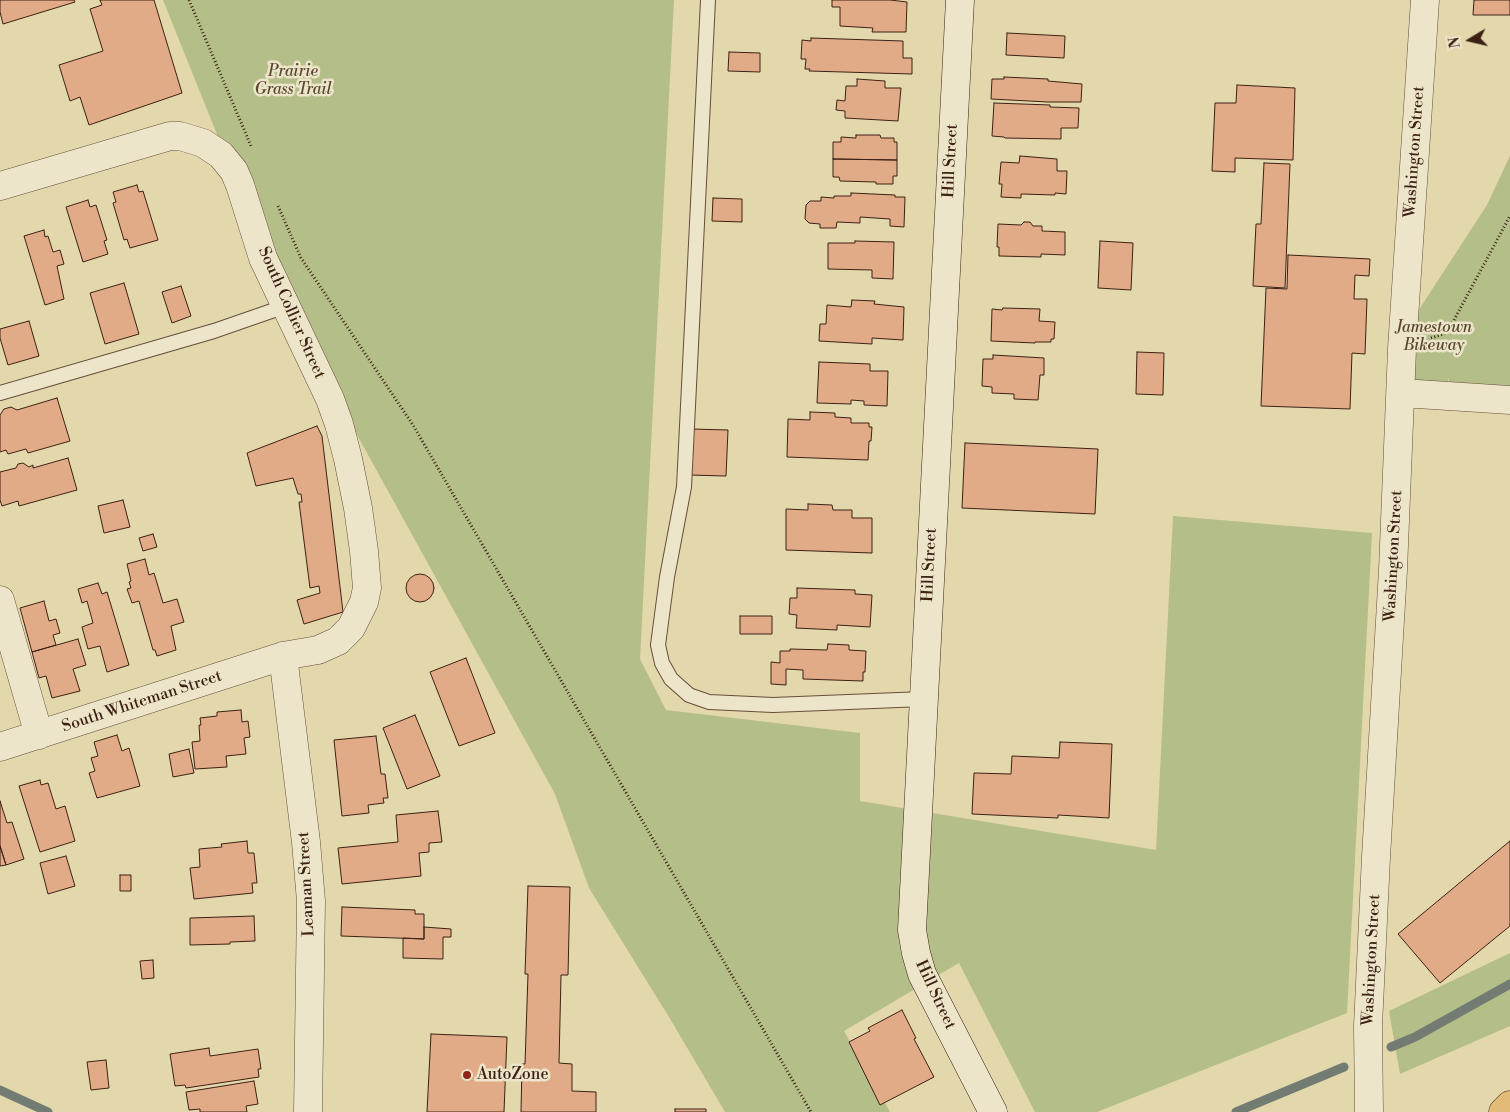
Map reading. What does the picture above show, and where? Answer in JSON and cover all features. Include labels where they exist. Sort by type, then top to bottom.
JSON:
[{"type":"main road","points":[[1503,1112],[1510,1105]]},
{"type":"street","name":"Hill Street","points":[[960,0],[912,930],[922,974],[993,1112]]},
{"type":"street","name":"Washington Street","points":[[1369,1112],[1368,1026],[1402,392],[1402,349],[1425,0]]},
{"type":"street","name":"South Collier Street","points":[[0,186],[170,136],[180,136],[203,143],[221,155],[234,171],[263,258],[330,399],[339,424],[358,508],[364,552],[367,588],[364,602],[352,628],[338,641],[318,650],[284,656]]},
{"type":"street","points":[[1402,392],[1510,400]]},
{"type":"street","points":[[1,604],[39,735]]},
{"type":"street","name":"South Whiteman Street","points":[[0,747],[284,656]]},
{"type":"street","name":"Leaman Street","points":[[284,656],[311,901],[308,1112]]},
{"type":"lane","points":[[708,0],[684,487],[667,577],[658,645],[662,664],[671,679],[689,695],[709,702],[774,705],[924,699]]},
{"type":"lane","points":[[0,393],[214,331],[286,306]]},
{"type":"path","points":[[189,0],[254,150]]},
{"type":"path","points":[[277,204],[301,258],[413,425],[811,1112]]},
{"type":"path","points":[[1447,333],[1510,216]]},
{"type":"green space","name":"Prairie Grass Trail","points":[[163,0],[674,0],[640,659],[666,710],[860,733],[860,801],[1156,850],[1173,516],[1372,533],[1347,1013],[1097,1112],[1035,1112],[959,963],[844,1031],[890,1112],[725,1112],[589,888],[555,794],[286,306]]},
{"type":"green space","name":"Jamestown Bikeway","points":[[1510,156],[1510,390],[1449,388],[1449,378],[1437,408],[1401,406],[1407,328],[1487,205]]},
{"type":"green space","points":[[1510,953],[1510,1026],[1400,1074],[1389,1011]]},
{"type":"building","points":[[0,0],[74,0],[75,2],[3,24]]},
{"type":"building","points":[[100,0],[154,0],[182,93],[89,125],[80,97],[70,101],[59,65],[103,51],[90,9],[102,5]]},
{"type":"building","points":[[832,0],[890,0],[907,2],[906,32],[872,32],[873,28],[840,26],[840,7],[832,7]]},
{"type":"building","points":[[1474,0],[1510,0],[1510,15],[1473,15]]},
{"type":"building","points":[[1007,33],[1065,36],[1064,58],[1006,55]]},
{"type":"building","points":[[811,38],[903,41],[903,58],[912,58],[912,74],[809,71],[810,69],[805,69],[806,59],[801,59],[802,40],[811,41]]},
{"type":"building","points":[[729,52],[760,53],[760,72],[728,71]]},
{"type":"building","points":[[1004,77],[1048,79],[1048,81],[1082,84],[1081,102],[991,99],[992,79],[1004,79]]},
{"type":"building","points":[[857,79],[885,81],[885,88],[901,88],[898,121],[845,118],[845,111],[836,110],[837,100],[845,101],[846,86],[857,86]]},
{"type":"building","points":[[1237,85],[1295,88],[1293,160],[1235,158],[1235,172],[1212,171],[1215,103],[1236,103]]},
{"type":"building","points":[[994,103],[1079,108],[1078,128],[1061,128],[1061,139],[992,136]]},
{"type":"building","points":[[856,135],[880,135],[881,138],[894,138],[894,142],[897,142],[897,160],[833,159],[833,142],[841,142],[841,137],[856,138]]},
{"type":"building","points":[[1020,156],[1057,159],[1057,171],[1067,171],[1066,194],[1021,194],[1021,198],[1001,197],[1002,184],[999,184],[1001,162],[1019,163]]},
{"type":"building","points":[[833,159],[897,160],[897,176],[893,176],[893,184],[840,181],[839,177],[833,177]]},
{"type":"building","points":[[1264,163],[1290,164],[1285,288],[1253,286],[1256,224],[1261,224]]},
{"type":"building","points":[[137,185],[139,192],[143,191],[158,240],[130,248],[127,239],[124,240],[113,203],[116,202],[113,192]]},
{"type":"building","points":[[851,193],[905,197],[904,227],[890,226],[890,219],[860,217],[860,223],[837,222],[836,228],[820,228],[820,224],[809,223],[805,219],[806,205],[810,201],[821,201],[821,197],[851,196]]},
{"type":"building","points":[[713,198],[742,199],[742,222],[712,221]]},
{"type":"building","points":[[88,200],[90,207],[96,205],[107,240],[104,241],[108,254],[83,262],[66,207]]},
{"type":"building","points":[[1024,222],[1030,222],[1033,226],[1042,226],[1042,231],[1065,232],[1065,255],[1041,254],[1041,257],[999,256],[999,247],[997,247],[998,224],[1021,225]]},
{"type":"building","points":[[44,230],[45,237],[48,236],[53,252],[60,250],[64,264],[57,266],[64,299],[45,305],[24,236]]},
{"type":"building","points":[[855,241],[894,242],[893,279],[872,278],[872,270],[828,269],[828,243],[855,243]]},
{"type":"building","points":[[1100,241],[1133,243],[1131,290],[1098,288]]},
{"type":"building","points":[[1288,255],[1370,259],[1369,276],[1355,275],[1354,299],[1367,299],[1365,354],[1352,353],[1350,409],[1261,406],[1266,288],[1287,289]]},
{"type":"building","points":[[124,283],[139,334],[105,344],[90,293]]},
{"type":"building","points":[[181,286],[191,316],[172,323],[162,292]]},
{"type":"building","points":[[852,300],[875,301],[874,304],[904,307],[903,340],[872,338],[872,344],[819,341],[820,324],[826,324],[827,305],[851,307]]},
{"type":"building","points":[[1003,308],[1040,309],[1039,321],[1055,322],[1054,339],[1051,339],[1051,342],[1035,343],[991,341],[992,309],[1002,310]]},
{"type":"building","points":[[29,321],[39,356],[8,365],[0,338],[0,329]]},
{"type":"building","points":[[1137,352],[1164,353],[1163,395],[1136,394]]},
{"type":"building","points":[[993,355],[1044,358],[1044,375],[1040,375],[1038,400],[1014,399],[1014,394],[992,393],[992,387],[982,386],[983,359],[993,359]]},
{"type":"building","points":[[819,362],[870,364],[870,371],[888,371],[887,406],[864,405],[864,401],[851,400],[851,404],[817,403]]},
{"type":"building","points":[[57,398],[70,441],[28,453],[26,449],[8,454],[6,450],[0,452],[0,415],[4,409],[11,407],[17,410]]},
{"type":"building","points":[[810,412],[835,413],[835,417],[851,418],[851,423],[869,423],[869,427],[872,427],[868,460],[787,457],[788,419],[810,420]]},
{"type":"building","points":[[317,426],[322,436],[343,612],[304,624],[297,600],[320,593],[319,586],[310,588],[299,502],[302,502],[301,494],[298,494],[293,478],[256,486],[247,453]]},
{"type":"building","points":[[691,429],[728,430],[726,476],[689,475]]},
{"type":"building","points":[[965,443],[1098,449],[1095,514],[962,508]]},
{"type":"building","points":[[68,458],[77,490],[19,506],[18,501],[2,506],[0,500],[0,472],[16,468],[18,464],[23,463],[29,467],[33,465],[33,468]]},
{"type":"building","points":[[123,500],[130,527],[104,533],[98,506]]},
{"type":"building","points":[[808,504],[832,505],[833,510],[852,510],[852,518],[872,518],[872,553],[786,550],[786,509],[808,510]]},
{"type":"building","points":[[153,534],[157,547],[143,551],[139,538]]},
{"type":"building","points":[[145,559],[149,575],[154,573],[163,603],[177,599],[184,622],[171,626],[176,650],[157,656],[155,650],[153,650],[139,601],[132,603],[127,589],[131,588],[129,582],[131,581],[127,564]]},
{"type":"building","points":[[420,574],[430,578],[434,588],[430,598],[420,602],[410,598],[406,588],[410,578]]},
{"type":"building","points":[[98,583],[102,594],[107,592],[129,665],[107,672],[100,646],[88,649],[82,627],[93,623],[87,601],[82,603],[78,589]]},
{"type":"building","points":[[797,588],[855,590],[855,594],[872,595],[870,627],[837,625],[837,630],[796,628],[797,615],[789,614],[790,598],[797,598]]},
{"type":"building","points":[[44,601],[49,621],[56,619],[60,633],[53,635],[56,645],[32,652],[20,608]]},
{"type":"building","points":[[740,616],[772,616],[772,634],[740,634]]},
{"type":"building","points":[[78,639],[86,665],[73,669],[80,691],[52,698],[46,676],[39,678],[32,652]]},
{"type":"building","points":[[828,644],[849,645],[849,650],[866,651],[863,681],[803,679],[803,670],[786,669],[786,685],[771,684],[771,662],[780,663],[780,651],[790,651],[790,649],[827,650]]},
{"type":"building","points":[[466,658],[495,733],[459,746],[430,672]]},
{"type":"building","points":[[241,710],[242,722],[248,721],[250,737],[244,738],[246,754],[226,756],[227,767],[195,769],[192,742],[200,741],[200,718],[217,716],[217,712]]},
{"type":"building","points":[[415,715],[440,776],[407,789],[383,728]]},
{"type":"building","points":[[117,735],[122,751],[129,748],[140,786],[97,798],[89,773],[95,771],[91,758],[98,756],[94,742]]},
{"type":"building","points":[[376,736],[381,774],[385,774],[388,798],[383,798],[384,803],[368,805],[369,813],[342,816],[334,740]]},
{"type":"building","points":[[1060,742],[1112,744],[1109,818],[1058,815],[1058,818],[972,814],[974,773],[1011,774],[1012,756],[1059,758]]},
{"type":"building","points":[[189,749],[194,773],[173,777],[169,754]]},
{"type":"building","points":[[40,780],[41,785],[48,783],[56,809],[65,806],[75,841],[40,852],[19,786]]},
{"type":"building","points":[[0,801],[7,823],[12,822],[24,859],[6,865],[0,846]]},
{"type":"building","points":[[438,811],[442,842],[429,843],[429,852],[419,853],[421,876],[342,884],[338,848],[398,842],[396,815]]},
{"type":"building","points":[[247,841],[248,853],[254,853],[257,883],[252,883],[253,893],[194,899],[190,868],[200,867],[199,849],[222,847],[221,844]]},
{"type":"building","points":[[1510,841],[1510,926],[1440,983],[1398,934]]},
{"type":"building","points":[[0,846],[6,865],[0,866]]},
{"type":"building","points":[[66,856],[75,886],[48,894],[40,863]]},
{"type":"building","points":[[120,875],[131,875],[131,891],[120,891]]},
{"type":"building","points":[[528,886],[570,887],[568,975],[561,975],[559,1063],[572,1064],[572,1091],[596,1092],[596,1112],[521,1112],[522,1064],[525,1064],[528,974],[525,974]]},
{"type":"building","points":[[342,907],[415,910],[415,914],[424,914],[424,939],[341,936]]},
{"type":"building","points":[[254,916],[255,941],[190,945],[190,918]]},
{"type":"building","points":[[424,927],[451,929],[451,937],[443,937],[443,959],[403,958],[403,938],[424,939]]},
{"type":"building","points":[[153,960],[154,978],[142,979],[140,961]]},
{"type":"building","points":[[902,1010],[916,1038],[914,1039],[934,1077],[880,1105],[849,1042],[870,1031],[868,1028]]},
{"type":"building","name":"AutoZone","points":[[431,1034],[507,1037],[504,1112],[427,1112]]},
{"type":"building","points":[[209,1048],[210,1056],[258,1049],[261,1069],[258,1069],[259,1077],[186,1088],[185,1085],[175,1086],[170,1054]]},
{"type":"building","points":[[106,1060],[109,1088],[91,1090],[87,1062]]},
{"type":"building","points":[[254,1081],[258,1104],[246,1106],[247,1112],[200,1112],[200,1109],[189,1110],[186,1092]]},
{"type":"building","points":[[675,1109],[706,1109],[706,1112],[675,1112]]},
{"type":"waterway","points":[[1391,1047],[1415,1037],[1510,984]]},
{"type":"waterway","points":[[1236,1112],[1344,1067]]},
{"type":"waterway","points":[[0,1090],[48,1112]]},
{"type":"place","name":"AutoZone","points":[[467,1075]]}]
